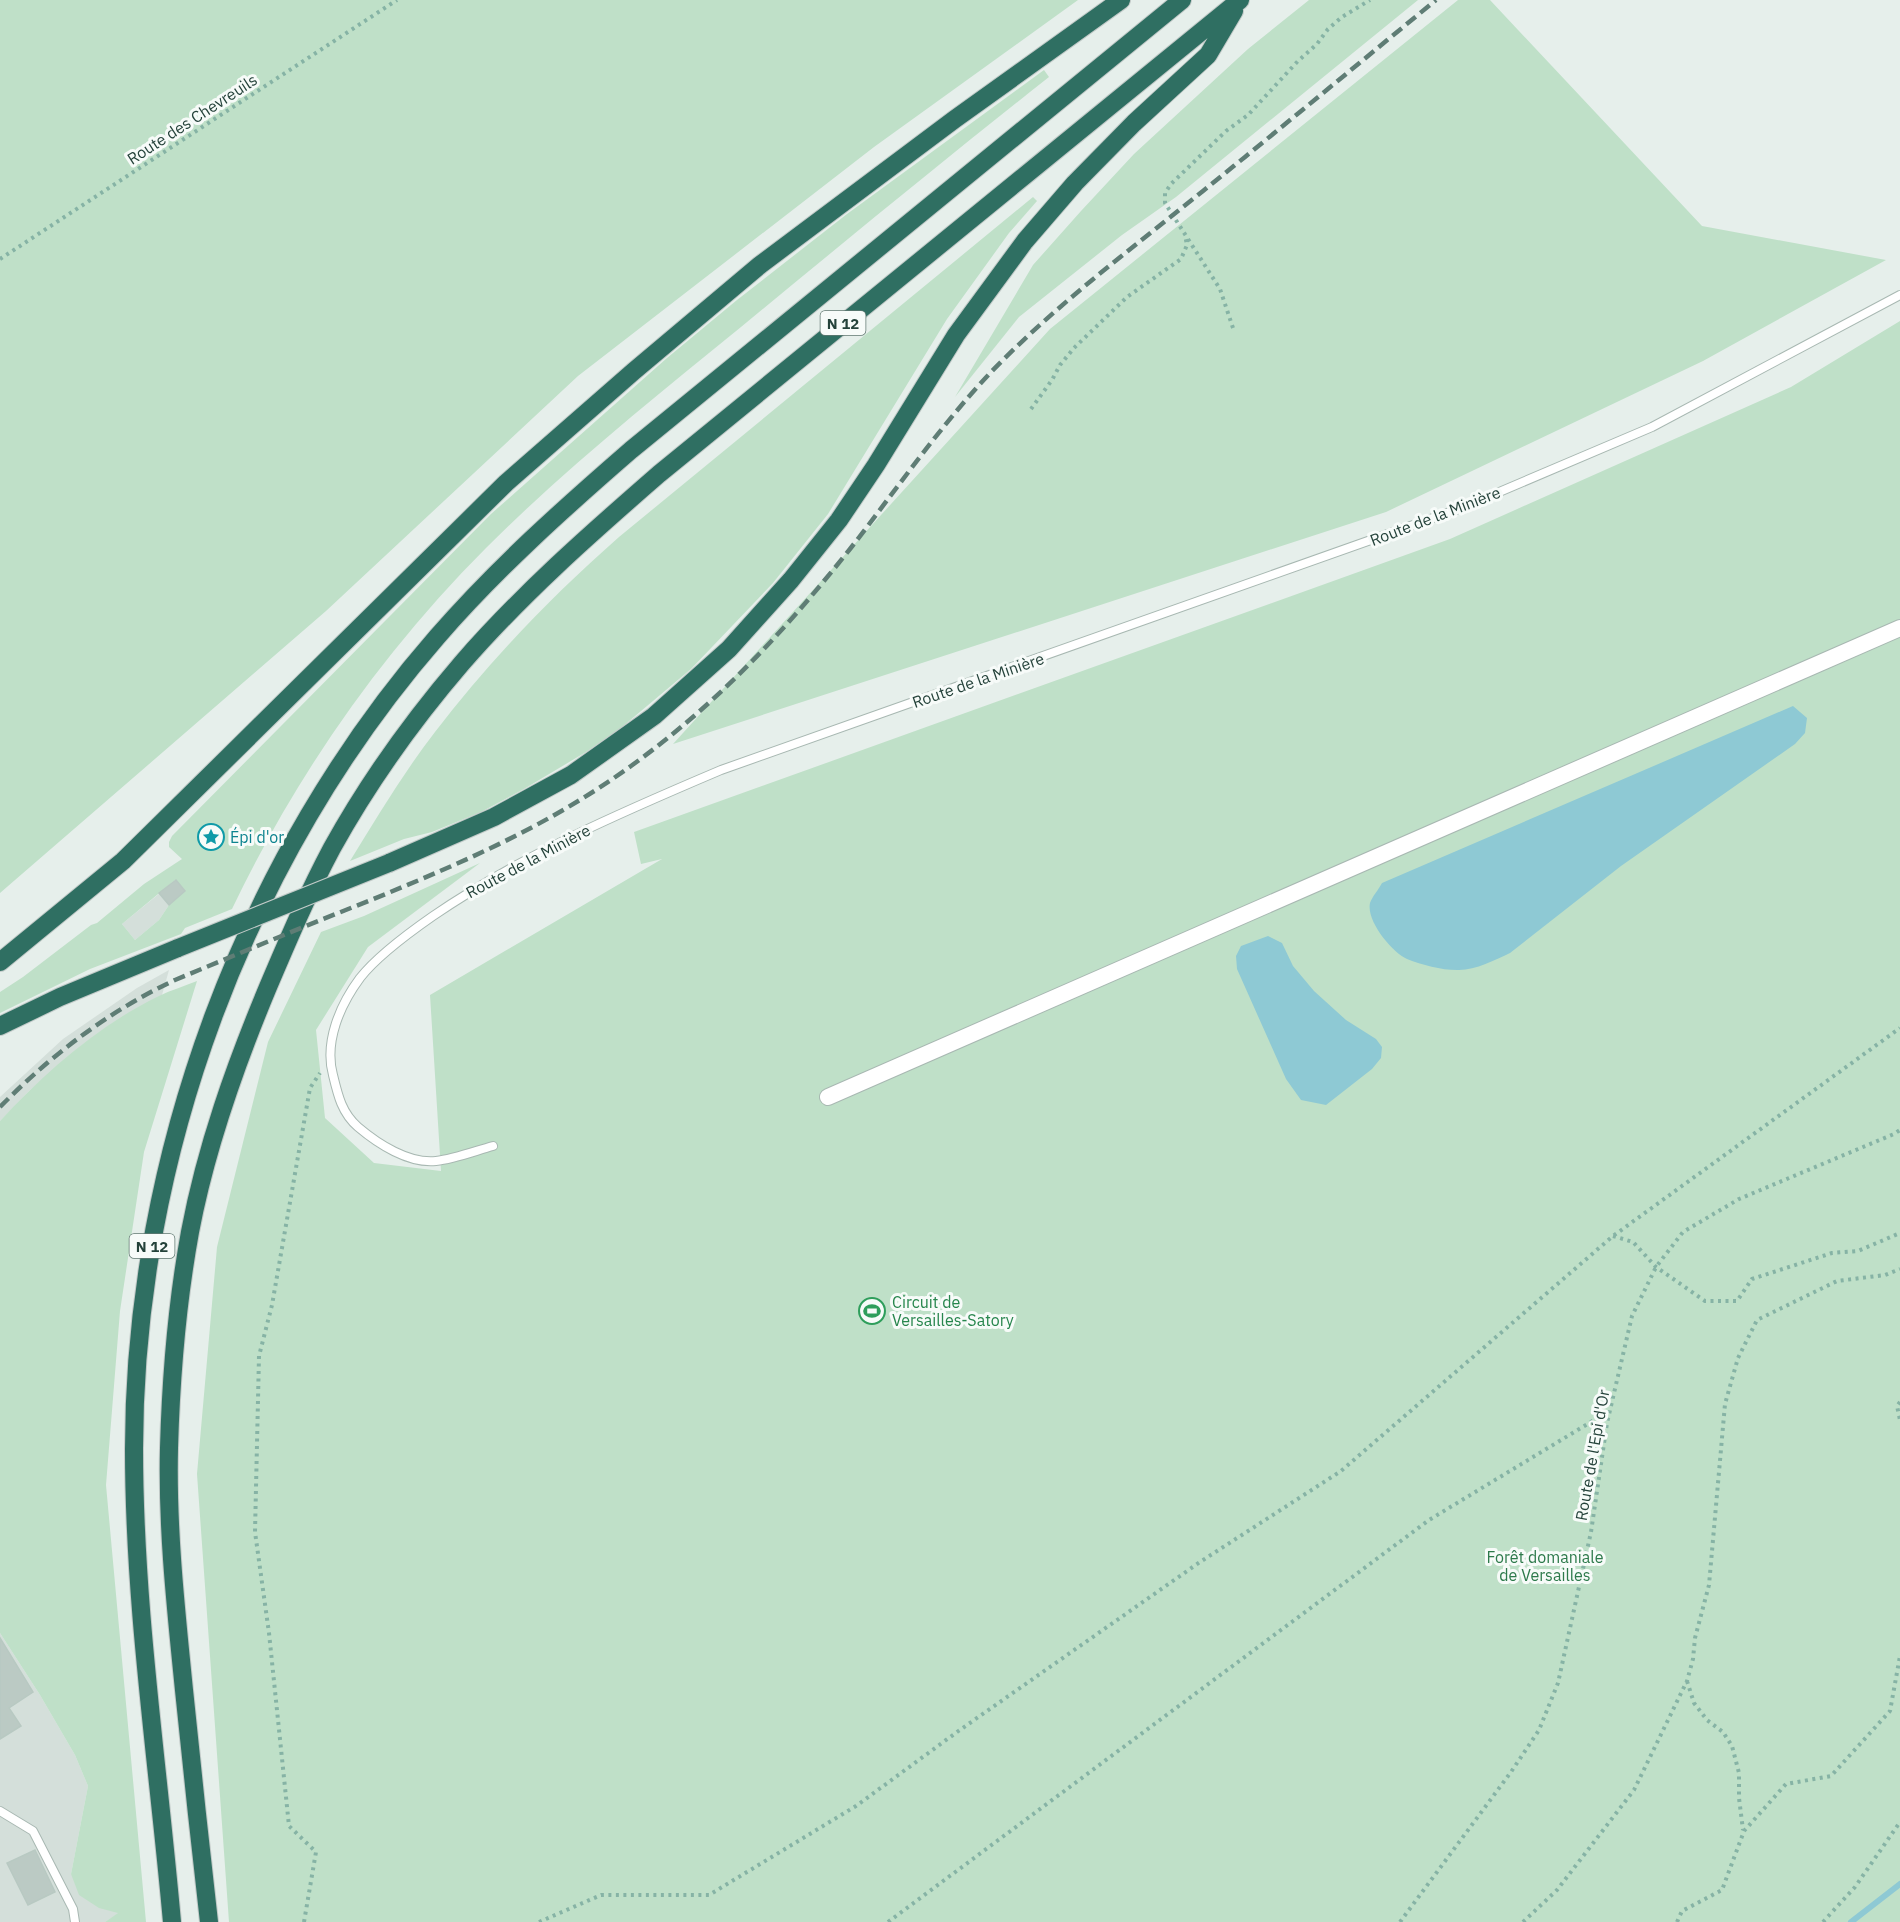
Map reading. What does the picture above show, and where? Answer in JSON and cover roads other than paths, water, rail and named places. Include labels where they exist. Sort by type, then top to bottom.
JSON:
[{"type":"highway","points":[[0,962],[123,861],[506,483],[634,371],[760,266],[955,119],[1121,0]]},
{"type":"highway","name":"N 12","points":[[172,1922],[142,1635],[136,1537],[134,1446],[137,1360],[145,1287],[157,1214],[174,1140],[197,1062],[233,968],[269,889],[300,829],[350,751],[435,638],[563,509],[640,442],[1182,0]]},
{"type":"highway","points":[[0,1026],[60,997],[389,863],[494,817],[571,775],[654,716],[729,649],[791,580],[839,520],[876,465],[956,334],[1025,241],[1075,183],[1134,123],[1208,55],[1240,0]]},
{"type":"highway","name":"N 12","points":[[209,1922],[177,1623],[171,1535],[169,1451],[173,1369],[182,1290],[190,1232],[207,1159],[234,1070],[298,917],[333,847],[369,787],[413,724],[462,663],[518,603],[584,538],[659,474],[1240,0]]},
{"type":"street","points":[[828,1097],[1900,628]]},
{"type":"lane","name":"Route de la Minière","points":[[493,1146],[435,1161],[411,1159],[370,1137],[348,1118],[338,1094],[329,1061],[337,1018],[361,978],[402,938],[459,898],[497,875],[605,820],[721,770],[1464,507],[1652,427],[1900,295]]},
{"type":"lane","points":[[0,1811],[33,1831],[73,1909],[75,1922]]},
{"type":"water","points":[[1793,706],[1807,718],[1805,733],[1795,744],[1621,866],[1510,953],[1470,969],[1438,968],[1407,959],[1394,950],[1376,927],[1370,903],[1382,883]]},
{"type":"water","points":[[1268,936],[1282,943],[1293,966],[1314,991],[1346,1020],[1376,1039],[1382,1047],[1381,1058],[1372,1069],[1326,1105],[1301,1100],[1286,1079],[1237,969],[1236,956],[1241,946]]},
{"type":"waterway","points":[[1851,1922],[1900,1884]]},
{"type":"railway","points":[[0,1107],[60,1052],[104,1020],[151,992],[505,841],[537,825],[600,787],[663,742],[721,692],[800,609],[850,549],[954,414],[1016,347],[1094,278],[1436,0]]},
{"type":"place","name":"Épi d'or","points":[[211,837]]},
{"type":"place","name":"Circuit de Versailles-Satory","points":[[872,1311]]},
{"type":"park label","name":"Forêt domaniale de Versailles","points":[[1545,1566]]}]
